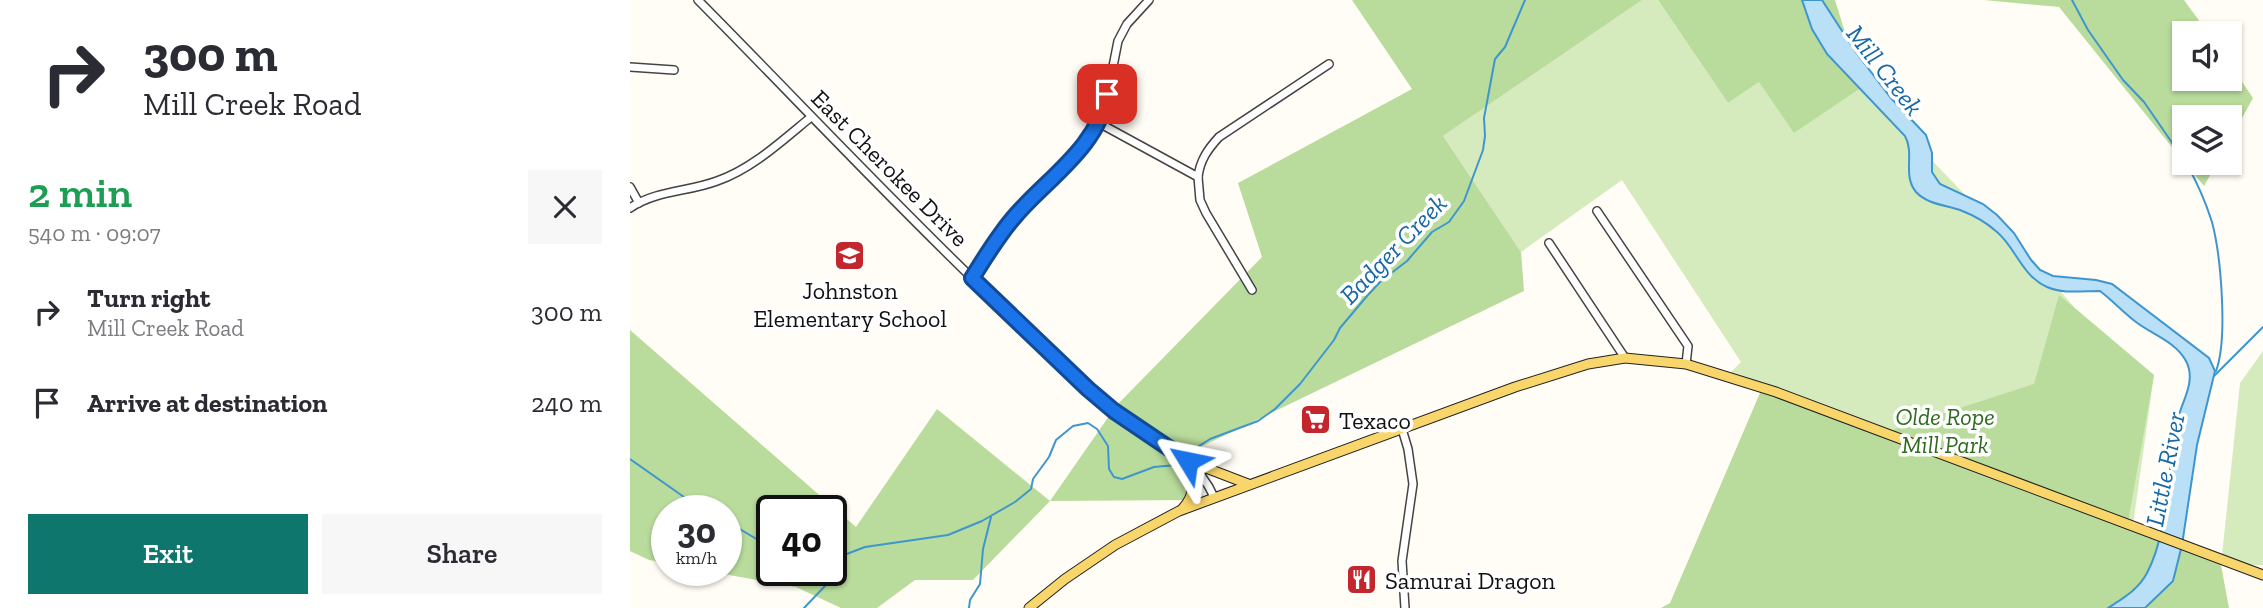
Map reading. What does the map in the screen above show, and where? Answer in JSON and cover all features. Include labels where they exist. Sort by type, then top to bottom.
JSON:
[{"type":"main road","points":[[1029,608],[1065,579],[1115,545],[1179,511],[1571,368],[1625,358],[1686,364],[1776,392],[2263,575]]},
{"type":"main road","points":[[1188,461],[1248,484]]},
{"type":"main road","points":[[1179,511],[1188,502],[1195,485],[1188,461]]},
{"type":"street","name":"East Cherokee Drive","points":[[698,0],[972,278],[1088,389],[1114,411],[1188,461],[1204,477],[1214,497]]},
{"type":"street","points":[[972,278],[1013,218],[1078,151],[1099,123],[1105,107],[1118,41],[1127,24],[1149,0]]},
{"type":"street","points":[[1252,290],[1200,200],[1200,166],[1207,151],[1219,136],[1329,64]]},
{"type":"street","points":[[630,67],[674,70]]},
{"type":"street","points":[[630,208],[657,194],[718,181],[729,176],[773,148],[811,117]]},
{"type":"street","points":[[1099,123],[1198,177]]},
{"type":"street","points":[[630,187],[639,202]]},
{"type":"street","points":[[1597,211],[1688,346],[1686,364]]},
{"type":"street","points":[[1549,243],[1625,358]]},
{"type":"street","points":[[1402,429],[1413,484],[1402,561],[1405,608]]},
{"type":"green space","points":[[1352,0],[1642,0],[1443,136],[1521,252],[1524,291],[1186,454],[1190,500],[1050,501],[1116,406],[1262,257],[1238,183],[1412,89]]},
{"type":"green space","name":"Olde Rope Mill Park","points":[[1642,0],[1658,0],[1728,103],[1759,82],[1862,86],[1924,131],[1923,151],[1971,201],[1986,206],[2075,308],[2154,375],[2132,532],[1768,403],[1754,382],[1730,373],[1741,362],[1622,180],[1521,252],[1443,136]]},
{"type":"green space","points":[[1658,0],[1835,0],[1862,87],[1794,133],[1759,82],[1728,103]]},
{"type":"green space","points":[[1984,0],[2184,0],[2199,21],[2172,21],[2172,91],[2242,91],[2242,82],[2253,98],[2242,118],[2242,105],[2172,105],[2172,147],[2059,7]]},
{"type":"green space","points":[[2195,175],[2210,175],[2204,186]]},
{"type":"green space","points":[[2059,295],[2154,375],[2127,528],[2221,565],[2229,608],[1661,608],[1670,603],[1763,386],[1889,431],[2034,384]]},
{"type":"green space","points":[[630,330],[819,495],[756,495],[756,580],[742,577],[742,495],[651,495],[651,560],[630,551]]},
{"type":"green space","points":[[2263,351],[2263,565],[2221,565],[2240,383]]},
{"type":"green space","points":[[937,409],[1050,501],[973,580],[915,580],[877,608],[841,608],[790,586],[847,586],[847,519],[856,527]]},
{"type":"water","points":[[1802,0],[1822,0],[1855,51],[1891,98],[1926,135],[1932,153],[1932,172],[1940,184],[1983,204],[1997,215],[2014,233],[2040,270],[2053,276],[2112,284],[2209,358],[2215,371],[2197,445],[2182,545],[2173,581],[2145,608],[2108,608],[2139,584],[2147,573],[2160,539],[2177,422],[2189,384],[2186,361],[2170,344],[2136,322],[2100,291],[2066,291],[2047,287],[2031,276],[2004,239],[1989,225],[1965,212],[1925,199],[1916,192],[1910,179],[1909,150],[1905,136],[1827,54],[1812,29]]},
{"type":"waterway","name":"Badger Creek","points":[[1188,453],[1210,439],[1258,421],[1275,409],[1300,384],[1367,296],[1407,261],[1432,232],[1449,222],[1464,201],[1483,150],[1484,118],[1495,59],[1505,47],[1525,0]]},
{"type":"waterway","name":"Little River","points":[[2072,0],[2088,30],[2123,80],[2144,102],[2172,143]]},
{"type":"waterway","name":"Little River","points":[[2192,175],[2212,222],[2218,255],[2222,339],[2216,371]]},
{"type":"waterway","points":[[2214,376],[2263,327]]},
{"type":"waterway","name":"Badger Creek","points":[[847,554],[865,547],[948,535],[982,521],[1015,502],[1031,489],[1033,479],[1049,457],[1056,440],[1073,426],[1088,423],[1097,429],[1108,446],[1109,469],[1114,477],[1122,479],[1154,467],[1177,465],[1180,462]]},
{"type":"waterway","name":"Badger Creek","points":[[630,459],[681,495]]},
{"type":"waterway","points":[[969,608],[970,600],[980,584],[983,549],[991,517]]},
{"type":"waterway","name":"Badger Creek","points":[[742,530],[756,539]]},
{"type":"waterway","points":[[804,608],[825,586]]},
{"type":"place","name":"Johnston Elementary School","points":[[850,256]]},
{"type":"place","name":"Texaco","points":[[1316,420]]},
{"type":"place","name":"Samurai Dragon","points":[[1362,580]]},
{"type":"route","points":[[1107,94],[1099,123],[1090,137],[1013,218],[972,278],[1088,389],[1114,411],[1188,461]]},
{"type":"water label","name":"Mill Creek","points":[[1885,70]]}]
